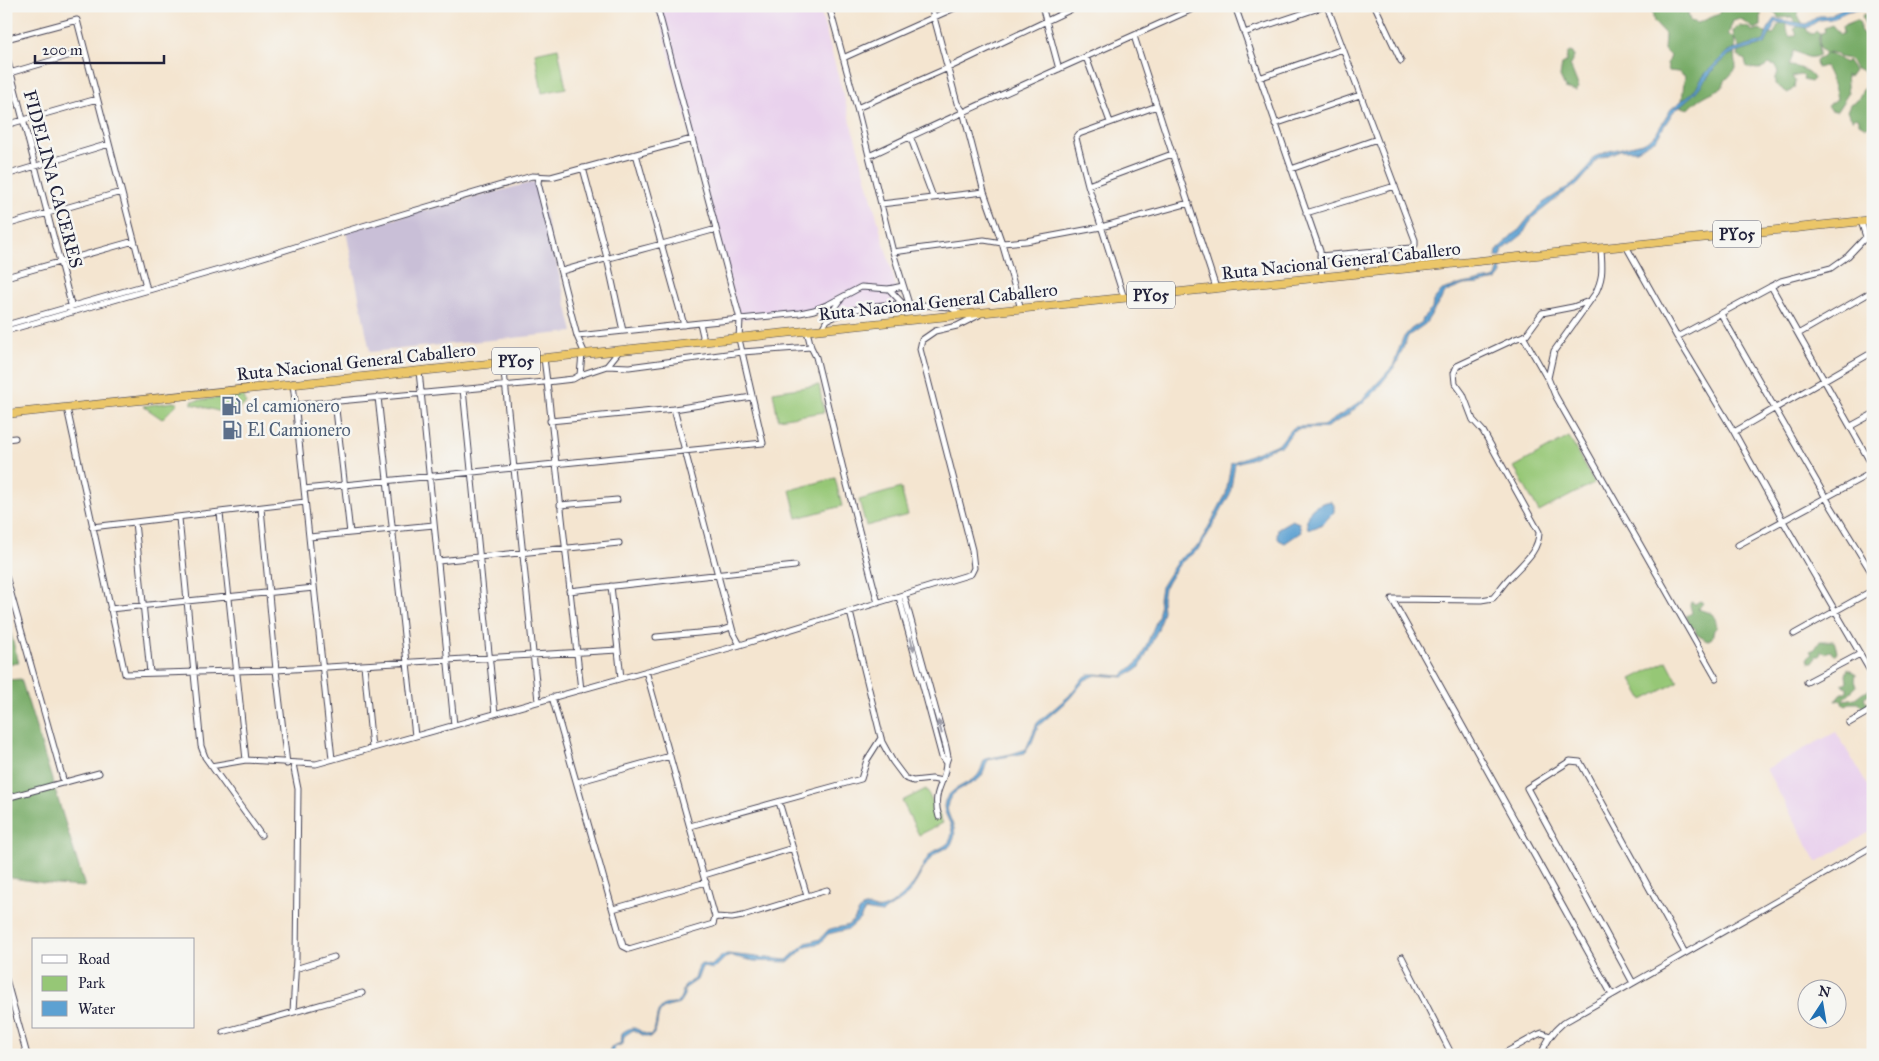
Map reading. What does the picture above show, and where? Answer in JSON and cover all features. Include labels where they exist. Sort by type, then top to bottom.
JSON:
[{"type":"highway","name":"Ruta Nacional General Caballero","points":[[6,414],[1873,220]]},
{"type":"street","points":[[304,489],[555,462],[606,459],[763,443],[739,339],[740,319],[658,6]]},
{"type":"street","points":[[932,6],[957,103],[963,111],[984,192],[1002,243],[1020,309]]},
{"type":"street","points":[[844,58],[959,6]]},
{"type":"street","points":[[1042,6],[1060,68]]},
{"type":"street","points":[[857,108],[948,68],[1078,6]]},
{"type":"street","points":[[869,156],[963,111],[1199,6]]},
{"type":"street","points":[[1234,6],[1320,256],[1322,278]]},
{"type":"street","points":[[1244,33],[1326,6],[1415,240],[1415,245],[1411,248],[1320,256]]},
{"type":"street","points":[[1375,6],[1401,60]]},
{"type":"street","points":[[830,7],[893,252],[909,304]]},
{"type":"street","points":[[6,39],[77,20],[146,288]]},
{"type":"street","points":[[1134,36],[1216,288]]},
{"type":"street","points":[[1260,78],[1343,49]]},
{"type":"street","points":[[9,73],[85,51]]},
{"type":"street","name":"FIDELINA CACERES","points":[[6,54],[9,73],[48,213],[72,309]]},
{"type":"street","points":[[1086,57],[1110,122]]},
{"type":"street","points":[[1276,124],[1360,95]]},
{"type":"street","points":[[6,124],[97,99]]},
{"type":"street","points":[[1124,298],[1088,185],[1076,138],[1079,134],[1157,106]]},
{"type":"street","points":[[910,136],[933,197]]},
{"type":"street","points":[[1291,169],[1377,139]]},
{"type":"street","points":[[6,325],[257,259],[532,176],[551,177],[692,140]]},
{"type":"street","points":[[6,175],[109,144]]},
{"type":"street","points":[[636,154],[684,325]]},
{"type":"street","points":[[1088,185],[1172,154]]},
{"type":"street","points":[[583,168],[624,331]]},
{"type":"street","points":[[539,176],[538,184],[583,354],[580,375]]},
{"type":"street","points":[[1306,213],[1395,186]]},
{"type":"street","points":[[6,226],[122,192]]},
{"type":"street","points":[[881,204],[984,192]]},
{"type":"street","points":[[893,252],[984,240],[1002,243],[1026,241],[1101,227],[1188,204]]},
{"type":"street","points":[[1861,221],[1866,237],[1873,249]]},
{"type":"street","points":[[562,271],[716,229]]},
{"type":"street","points":[[1677,337],[1781,281],[1831,268],[1848,256],[1866,237]]},
{"type":"street","points":[[6,277],[134,241]]},
{"type":"street","points":[[1626,246],[1873,676]]},
{"type":"street","points":[[1548,378],[1554,351],[1595,294],[1602,278],[1602,248]]},
{"type":"street","points":[[1358,253],[1363,274]]},
{"type":"street","points":[[577,336],[814,310],[861,287],[889,289],[903,286]]},
{"type":"street","points":[[1771,286],[1873,467]]},
{"type":"street","points":[[889,289],[903,304]]},
{"type":"street","points":[[1798,334],[1873,291]]},
{"type":"street","points":[[822,329],[844,295]]},
{"type":"street","points":[[1589,301],[1573,307],[1542,313],[1526,335],[1457,366],[1454,373],[1455,383],[1463,394],[1473,420],[1483,431],[1539,532],[1539,542],[1528,559],[1493,598],[1472,600],[1392,599],[1612,995]]},
{"type":"street","points":[[827,320],[857,310],[903,304],[950,307],[963,315]]},
{"type":"street","points":[[6,331],[72,309]]},
{"type":"street","points":[[212,766],[246,760],[316,764],[740,645],[971,574],[974,568],[972,550],[920,349],[922,340],[935,331],[957,326],[980,314]]},
{"type":"street","points":[[1722,314],[1826,498],[1873,575]]},
{"type":"street","points":[[700,323],[703,336],[702,342]]},
{"type":"street","points":[[807,331],[816,357],[878,603]]},
{"type":"street","points":[[1523,336],[1716,678]]},
{"type":"street","points":[[296,405],[547,382],[573,379],[607,366],[629,367],[742,352],[811,347]]},
{"type":"street","points":[[607,366],[620,350]]},
{"type":"street","points":[[1734,432],[1873,352]]},
{"type":"street","points":[[544,358],[581,690]]},
{"type":"street","points":[[503,362],[538,702]]},
{"type":"street","points":[[419,370],[454,725]]},
{"type":"street","points":[[293,383],[332,759]]},
{"type":"street","points":[[463,389],[495,714]]},
{"type":"street","points":[[378,397],[415,736]]},
{"type":"street","points":[[550,422],[674,409],[752,397]]},
{"type":"street","points":[[335,401],[350,533]]},
{"type":"street","points":[[67,408],[125,674],[276,670],[577,654],[618,650]]},
{"type":"street","points":[[674,409],[731,627],[740,645]]},
{"type":"street","points":[[1851,426],[1873,414]]},
{"type":"street","points":[[6,439],[15,438]]},
{"type":"street","points":[[1738,545],[1873,472]]},
{"type":"street","points":[[560,505],[617,500]]},
{"type":"street","points":[[92,526],[179,518],[306,502]]},
{"type":"street","points":[[261,508],[276,670],[290,764],[298,789],[293,1012]]},
{"type":"street","points":[[220,513],[246,760]]},
{"type":"street","points":[[179,518],[201,746],[212,766],[261,835]]},
{"type":"street","points":[[135,522],[150,673]]},
{"type":"street","points":[[309,537],[434,525]]},
{"type":"street","points":[[438,561],[619,543]]},
{"type":"street","points":[[570,591],[795,566]]},
{"type":"street","points":[[6,576],[64,783]]},
{"type":"street","points":[[611,586],[621,678]]},
{"type":"street","points":[[110,609],[314,588]]},
{"type":"street","points":[[1794,634],[1873,590]]},
{"type":"street","points":[[902,596],[942,757],[946,763],[946,771],[935,804],[939,817]]},
{"type":"street","points":[[850,612],[881,738],[893,762],[905,778],[914,781],[942,780]]},
{"type":"street","points":[[656,637],[720,631],[731,627]]},
{"type":"street","points":[[1807,682],[1860,654]]},
{"type":"street","points":[[364,664],[372,748]]},
{"type":"street","points":[[552,698],[624,946],[629,949],[713,924],[715,917],[646,671]]},
{"type":"street","points":[[1849,723],[1873,709]]},
{"type":"street","points":[[690,826],[861,779],[867,760],[881,738]]},
{"type":"street","points":[[577,782],[670,756]]},
{"type":"street","points":[[1633,983],[1527,788],[1570,761],[1580,762],[1685,953]]},
{"type":"street","points":[[6,798],[99,773]]},
{"type":"street","points":[[780,802],[807,896]]},
{"type":"street","points":[[1541,1055],[1545,1042],[1563,1022],[1873,846]]},
{"type":"street","points":[[704,875],[793,848]]},
{"type":"street","points":[[613,909],[706,882]]},
{"type":"street","points":[[715,917],[732,918],[743,916],[827,890]]},
{"type":"street","points":[[295,969],[334,957]]},
{"type":"street","points":[[1402,957],[1452,1055]]},
{"type":"street","points":[[6,980],[27,1055]]},
{"type":"street","points":[[223,1032],[362,993]]},
{"type":"street","points":[[1500,1055],[1537,1034],[1542,1033],[1550,1036]]},
{"type":"shaded area","points":[[656,6],[819,6],[901,305],[740,319]]},
{"type":"shaded area","points":[[537,181],[573,332],[370,352],[346,231]]},
{"type":"shaded area","points":[[1836,732],[1873,794],[1873,830],[1817,862],[1766,769]]},
{"type":"green space","points":[[1651,6],[1690,6],[1688,14],[1690,21],[1698,23],[1719,14],[1723,6],[1761,6],[1761,26],[1754,29],[1741,19],[1733,21],[1728,35],[1734,38],[1736,69],[1725,81],[1722,88],[1700,99],[1689,109],[1681,107],[1685,76],[1678,72],[1669,71],[1667,63],[1670,56],[1664,50],[1665,34],[1654,22]]},
{"type":"green space","points":[[1766,6],[1797,6],[1798,16],[1809,33],[1813,34],[1816,31],[1820,33],[1818,40],[1819,55],[1809,57],[1794,51],[1789,66],[1803,69],[1810,73],[1814,79],[1811,82],[1803,80],[1804,76],[1792,77],[1795,81],[1794,88],[1788,93],[1775,84],[1775,77],[1778,73],[1776,66],[1769,64],[1759,69],[1747,67],[1745,60],[1738,56],[1740,48],[1734,38],[1733,31],[1739,26],[1747,27],[1753,31],[1760,29],[1765,33],[1773,35],[1779,24],[1786,23],[1786,30],[1790,37],[1797,34],[1794,29],[1798,27],[1792,17],[1779,18],[1775,12],[1767,9]]},
{"type":"green space","points":[[1865,14],[1873,16],[1873,46],[1867,51],[1866,59],[1869,61],[1873,59],[1873,66],[1866,73],[1855,69],[1849,59],[1839,57],[1837,54],[1830,52],[1826,53],[1832,54],[1845,63],[1847,60],[1854,70],[1849,77],[1846,75],[1848,94],[1837,111],[1832,110],[1827,106],[1837,99],[1834,86],[1825,66],[1817,68],[1816,60],[1823,57],[1825,53],[1820,49],[1821,33],[1825,32],[1824,28],[1832,25],[1840,35],[1843,33],[1842,26],[1857,20],[1860,23],[1860,30],[1865,36],[1871,32],[1866,27],[1862,16]]},
{"type":"green space","points":[[558,48],[566,88],[542,93],[535,53]]},
{"type":"green space","points":[[1573,53],[1574,57],[1570,65],[1579,88],[1576,91],[1565,88],[1560,77],[1562,64],[1566,62],[1567,54]]},
{"type":"green space","points":[[1873,80],[1873,125],[1866,127],[1859,123],[1859,119],[1856,117],[1853,120],[1847,111],[1850,104],[1857,101],[1864,88],[1872,84]]},
{"type":"green space","points":[[819,385],[824,412],[778,419],[773,392]]},
{"type":"green space","points":[[244,395],[246,404],[231,412],[225,413],[192,404],[192,401]]},
{"type":"green space","points":[[178,403],[162,419],[143,406]]},
{"type":"green space","points":[[1569,437],[1594,483],[1539,512],[1514,467]]},
{"type":"green space","points":[[835,478],[842,506],[797,518],[790,490]]},
{"type":"green space","points":[[901,488],[908,515],[866,526],[859,500]]},
{"type":"green space","points":[[1700,601],[1703,603],[1698,609],[1713,615],[1717,627],[1712,638],[1707,641],[1696,634],[1695,628],[1691,627],[1686,616],[1692,613],[1691,602],[1695,604]]},
{"type":"green space","points":[[6,617],[19,663],[6,664]]},
{"type":"green space","points":[[1820,641],[1834,641],[1837,651],[1835,655],[1830,651],[1825,653],[1821,651],[1820,656],[1816,656],[1814,662],[1809,662],[1808,657],[1812,654],[1810,651],[1815,649]]},
{"type":"green space","points":[[1667,661],[1678,682],[1643,700],[1631,679]]},
{"type":"green space","points":[[1848,668],[1856,674],[1855,681],[1857,686],[1844,698],[1845,700],[1855,698],[1873,688],[1873,692],[1864,697],[1866,702],[1873,700],[1872,705],[1865,707],[1858,703],[1850,703],[1847,706],[1844,705],[1842,700],[1836,701],[1840,694],[1847,691],[1847,687],[1841,684],[1847,682]]},
{"type":"green space","points":[[21,679],[85,887],[56,885],[6,877],[6,680]]},
{"type":"green space","points":[[926,789],[943,823],[919,835],[902,801]]},
{"type":"water","points":[[1848,6],[1867,6],[1862,9],[1848,11],[1831,19],[1819,20],[1807,28],[1776,22],[1765,44],[1729,55],[1714,69],[1695,93],[1673,112],[1656,139],[1637,150],[1620,150],[1596,160],[1592,168],[1577,185],[1566,191],[1532,218],[1523,234],[1503,250],[1501,256],[1496,257],[1497,251],[1543,203],[1576,182],[1589,167],[1594,157],[1609,151],[1643,143],[1650,139],[1657,132],[1671,109],[1693,92],[1705,74],[1727,52],[1764,41],[1768,29],[1775,19],[1806,24],[1819,16],[1827,16]]},
{"type":"water","points":[[1501,266],[1502,274],[1497,280],[1464,285],[1446,292],[1425,324],[1408,336],[1396,365],[1372,395],[1346,416],[1325,428],[1293,431],[1282,446],[1277,446],[1250,459],[1235,463],[1230,494],[1200,548],[1180,563],[1164,588],[1162,599],[1163,611],[1158,629],[1140,667],[1124,677],[1096,675],[1085,680],[1069,699],[1038,726],[1032,742],[1025,753],[988,760],[980,778],[951,796],[947,806],[954,829],[953,841],[948,848],[934,855],[905,897],[882,913],[865,910],[860,919],[849,929],[828,934],[820,943],[806,946],[789,962],[754,961],[731,956],[725,958],[714,969],[702,967],[697,980],[684,989],[684,995],[679,1004],[662,1010],[656,1030],[651,1037],[644,1036],[633,1030],[624,1036],[623,1044],[615,1047],[612,1055],[608,1055],[611,1047],[621,1043],[622,1033],[631,1028],[651,1035],[655,1029],[659,1011],[664,1005],[678,1002],[685,985],[695,979],[699,965],[711,966],[727,954],[787,960],[806,943],[820,939],[828,930],[849,924],[862,908],[886,908],[901,897],[916,880],[929,856],[947,844],[951,838],[951,828],[944,806],[950,793],[975,778],[985,759],[1026,749],[1037,723],[1069,696],[1083,678],[1090,674],[1122,676],[1139,661],[1158,617],[1161,587],[1178,560],[1199,545],[1226,494],[1231,463],[1280,443],[1290,430],[1295,427],[1323,426],[1353,407],[1361,401],[1393,366],[1403,338],[1411,329],[1422,322],[1423,318],[1432,309],[1433,301],[1442,290],[1462,284],[1493,279],[1496,277]]},
{"type":"water","points":[[1331,501],[1334,505],[1334,512],[1319,526],[1308,528],[1307,517],[1309,513],[1320,504]]},
{"type":"water","points":[[1292,520],[1299,523],[1301,532],[1285,543],[1279,540],[1277,536],[1278,528]]},
{"type":"place","name":"el camionero","points":[[231,406]]},
{"type":"place","name":"El Camionero","points":[[232,430]]}]
